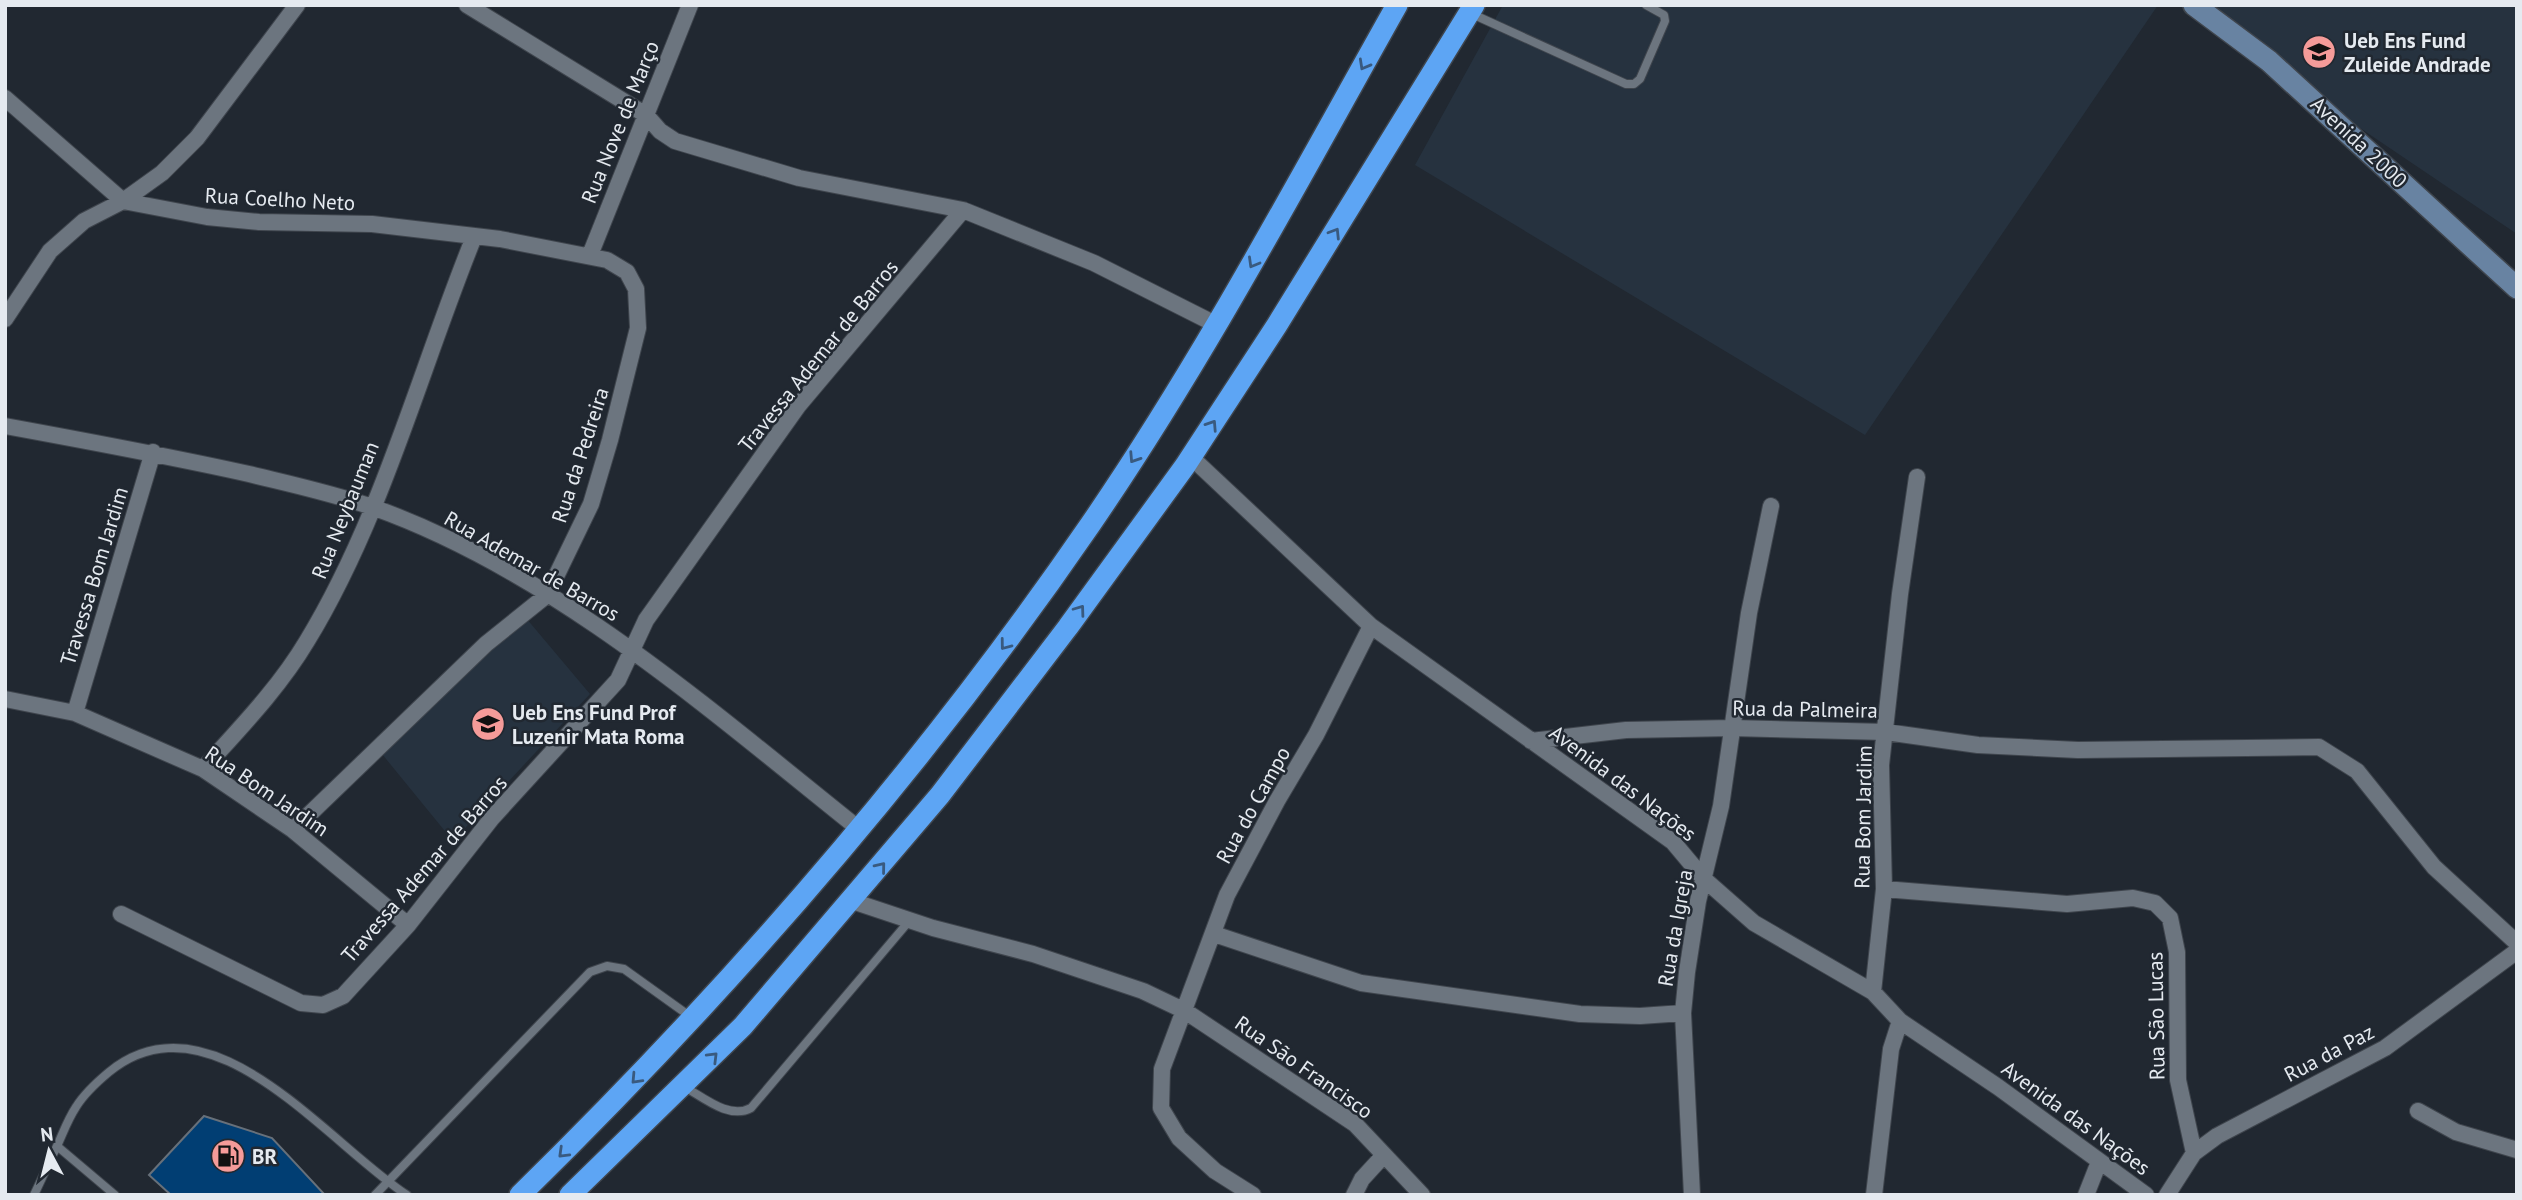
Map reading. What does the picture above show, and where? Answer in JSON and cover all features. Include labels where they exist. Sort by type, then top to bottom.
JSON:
[{"type":"highway","points":[[520,1195],[606,1111],[692,1018],[859,829],[1006,645],[1090,525],[1217,325],[1397,5]]},
{"type":"highway","points":[[570,1195],[743,1026],[948,785],[1191,457],[1336,232],[1472,9]]},
{"type":"street","points":[[5,319],[50,251],[84,221],[123,201],[162,173],[197,138],[297,5]]},
{"type":"street","points":[[467,5],[646,115],[660,131],[694,149],[799,178],[963,210],[1094,263],[1217,325]]},
{"type":"street","name":"Rua Nove de Março","points":[[590,255],[690,5]]},
{"type":"street","name":"Avenida 2000","points":[[2194,5],[2269,61],[2517,288]]},
{"type":"street","name":"Rua Coelho Neto","points":[[5,98],[123,201],[207,218],[372,224],[590,255]]},
{"type":"street","name":"Travessa Ademar de Barros","points":[[121,914],[290,998],[323,1005],[343,996],[408,925],[492,818],[618,680],[635,650],[646,620],[798,406],[963,210]]},
{"type":"street","name":"Rua Neybauman","points":[[203,769],[273,692],[333,595],[372,507],[474,237]]},
{"type":"street","name":"Rua da Pedreira","points":[[293,830],[486,644],[547,595],[591,504],[638,328],[638,296],[632,280],[619,265],[590,255]]},
{"type":"street","name":"Rua Ademar de Barros","points":[[5,426],[153,452],[299,486],[372,507],[458,544],[635,650],[859,829]]},
{"type":"street","name":"Travessa Bom Jardim","points":[[75,713],[153,452]]},
{"type":"street","name":"Avenida das Nações","points":[[1191,457],[1371,626],[1673,842],[1704,878],[1754,923],[1873,992],[1900,1021],[1998,1087],[2146,1195]]},
{"type":"street","name":"Rua Bom Jardim","points":[[1873,992],[1884,889],[1880,804],[1886,732],[1900,594],[1917,477]]},
{"type":"street","name":"Rua da Igreja","points":[[1692,1195],[1683,1013],[1693,928],[1721,806],[1749,613],[1770,506]]},
{"type":"street","name":"Rua do Campo","points":[[1253,1195],[1197,1157],[1179,1138],[1161,1108],[1162,1069],[1227,895],[1371,626]]},
{"type":"street","name":"Rua Bom Jardim","points":[[5,699],[75,713],[203,769],[293,830],[408,925]]},
{"type":"street","name":"Rua da Palmeira","points":[[1531,741],[1626,730],[1732,728],[1886,732],[1978,746],[2078,750],[2319,747],[2357,771],[2434,867],[2517,943]]},
{"type":"street","name":"Rua São Lucas","points":[[1884,889],[2067,904],[2133,898],[2155,903],[2163,909],[2170,918],[2177,952],[2178,1080],[2194,1153]]},
{"type":"street","points":[[852,901],[1033,954],[1143,991],[1185,1011]]},
{"type":"street","points":[[1214,934],[1361,983],[1545,1010],[1640,1016],[1683,1013]]},
{"type":"street","name":"Rua da Paz","points":[[2167,1195],[2194,1153],[2217,1136],[2385,1048],[2517,951]]},
{"type":"street","name":"Rua São Francisco","points":[[1185,1011],[1354,1124],[1422,1195]]},
{"type":"street","points":[[1874,1195],[1891,1049],[1900,1021]]},
{"type":"street","points":[[2418,1111],[2456,1132],[2517,1150]]},
{"type":"street","points":[[1354,1195],[1362,1179],[1384,1155]]},
{"type":"street","points":[[2086,1195],[2099,1162]]},
{"type":"lane","points":[[1472,9],[1626,83],[1634,84],[1640,79],[1665,21],[1664,15],[1646,5]]},
{"type":"lane","points":[[683,1086],[732,1112],[742,1113],[751,1108],[910,920]]},
{"type":"lane","points":[[375,1195],[590,972],[607,966],[624,969],[692,1018]]},
{"type":"lane","points":[[34,1195],[76,1107],[99,1081],[124,1060],[147,1050],[183,1047],[215,1054],[240,1067],[293,1103],[407,1195]]},
{"type":"lane","points":[[57,1146],[115,1195]]},
{"type":"shaded area","points":[[1503,5],[2158,5],[1865,435],[1415,165]]},
{"type":"shaded area","points":[[2178,5],[2517,5],[2517,234]]},
{"type":"shaded area","name":"Ueb Ens Fund Prof Luzenir Mata Roma","points":[[526,618],[590,694],[453,841],[382,754]]},
{"type":"building","name":"BR","points":[[204,1116],[272,1138],[325,1195],[171,1195],[149,1175]]},
{"type":"place","name":"Ueb Ens Fund Zuleide Andrade","points":[[2319,52]]},
{"type":"place","name":"Ueb Ens Fund Prof Luzenir Mata Roma","points":[[488,724]]},
{"type":"place","name":"BR","points":[[228,1156]]}]
